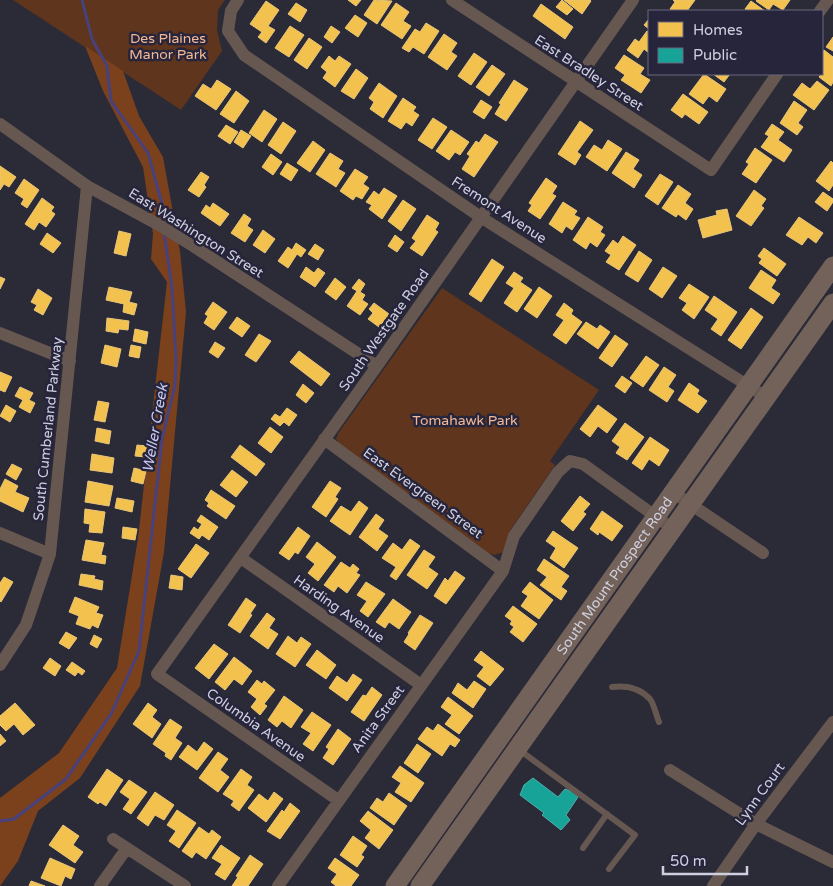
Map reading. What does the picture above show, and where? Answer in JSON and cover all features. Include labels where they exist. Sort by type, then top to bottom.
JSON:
[{"type":"main road","name":"South Mount Prospect Road","points":[[395,886],[832,271]]},
{"type":"main road","name":"South Mount Prospect Road","points":[[420,886],[833,303]]},
{"type":"street","name":"Fremont Avenue","points":[[238,0],[231,11],[228,32],[244,55],[482,218],[766,398]]},
{"type":"street","name":"East Bradley Street","points":[[452,0],[710,170],[776,75]]},
{"type":"street","name":"South Westgate Road","points":[[157,674],[482,218],[633,0]]},
{"type":"street","name":"East Washington Street","points":[[0,124],[87,186],[159,225],[193,246],[377,366]]},
{"type":"street","name":"South Cumberland Parkway","points":[[0,665],[26,625],[50,554],[87,186]]},
{"type":"street","points":[[0,333],[70,362]]},
{"type":"street","name":"East Evergreen Street","points":[[324,439],[504,571]]},
{"type":"street","points":[[504,571],[514,536],[558,472],[570,461],[583,464],[672,529]]},
{"type":"street","points":[[674,493],[763,553]]},
{"type":"street","points":[[0,533],[50,554]]},
{"type":"street","name":"Harding Avenue","points":[[241,558],[421,685]]},
{"type":"street","name":"Anita Street","points":[[278,886],[504,571]]},
{"type":"street","name":"Columbia Avenue","points":[[157,674],[338,800]]},
{"type":"street","name":"Lynn Court","points":[[713,886],[756,824],[833,722]]},
{"type":"street","points":[[670,770],[756,824],[833,862]]},
{"type":"street","points":[[113,839],[185,886]]},
{"type":"street","points":[[100,886],[128,848]]},
{"type":"lane","points":[[612,688],[632,686],[650,699],[659,722]]},
{"type":"lane","points":[[517,749],[635,835],[609,869]]},
{"type":"lane","points":[[583,848],[607,814]]},
{"type":"green space","name":"Des Plaines Manor Park","points":[[13,0],[225,0],[218,10],[217,30],[222,51],[181,110]]},
{"type":"green space","name":"Tomahawk Park","points":[[442,288],[599,390],[550,461],[555,465],[511,529],[503,552],[495,555],[488,553],[341,447],[336,439],[339,432]]},
{"type":"shaded area","name":"Weller Creek","points":[[85,46],[123,71],[139,116],[163,157],[180,251],[186,312],[164,552],[140,686],[80,778],[38,811],[18,861],[0,886],[0,798],[59,753],[117,668],[138,538],[167,282],[151,259],[153,234],[143,167],[103,91]]},
{"type":"building: Homes","points":[[348,0],[361,0],[356,6]]},
{"type":"building: Homes","points":[[374,0],[392,1],[377,24],[364,15]]},
{"type":"building: Homes","points":[[562,0],[573,9],[567,15],[556,7]]},
{"type":"building: Homes","points":[[564,0],[590,0],[591,1],[582,14]]},
{"type":"building: Homes","points":[[673,0],[695,0],[688,10],[671,10],[675,2]]},
{"type":"building: Homes","points":[[757,0],[790,0],[783,10],[773,4],[769,10]]},
{"type":"building: Homes","points":[[266,1],[279,10],[268,26],[275,30],[266,43],[258,37],[262,32],[250,24]]},
{"type":"building: Homes","points":[[751,1],[764,10],[746,10],[745,9]]},
{"type":"building: Homes","points":[[296,3],[307,10],[300,22],[288,14]]},
{"type":"building: Homes","points":[[396,3],[409,12],[403,21],[411,26],[402,39],[381,25]]},
{"type":"building: Homes","points":[[541,4],[573,27],[565,39],[533,16]]},
{"type":"building: Homes","points":[[355,15],[367,23],[358,37],[345,28]]},
{"type":"building: Homes","points":[[648,20],[648,28],[644,25]]},
{"type":"building: Homes","points":[[426,23],[439,31],[424,54],[413,47],[409,52],[402,48],[415,29],[420,32]]},
{"type":"building: Homes","points":[[290,26],[304,35],[289,57],[275,48]]},
{"type":"building: Homes","points":[[331,26],[340,32],[332,43],[324,37]]},
{"type":"building: Homes","points":[[648,32],[648,52],[644,49],[638,58],[627,50],[635,39],[639,42]]},
{"type":"building: Homes","points":[[444,34],[457,43],[451,52],[457,56],[447,70],[428,57]]},
{"type":"building: Homes","points":[[833,37],[833,51],[826,47]]},
{"type":"building: Homes","points":[[309,38],[322,47],[307,69],[294,60]]},
{"type":"building: Homes","points":[[824,50],[833,57],[833,82],[831,86],[819,77],[823,75],[824,70]]},
{"type":"building: Homes","points":[[474,53],[487,62],[471,85],[458,76]]},
{"type":"building: Homes","points":[[624,55],[644,68],[640,74],[650,80],[641,93],[621,80],[625,75],[615,68]]},
{"type":"building: Homes","points":[[329,56],[335,61],[339,56],[351,64],[335,87],[323,78],[327,72],[321,67]]},
{"type":"building: Homes","points":[[492,65],[505,74],[489,96],[476,87]]},
{"type":"building: Homes","points":[[356,69],[368,78],[354,99],[341,91]]},
{"type":"building: Homes","points":[[703,75],[726,89],[717,102],[709,96],[703,104],[689,94]]},
{"type":"building: Homes","points":[[714,75],[729,75],[724,82]]},
{"type":"building: Homes","points":[[217,80],[231,89],[216,110],[195,96],[203,84],[211,89]]},
{"type":"building: Homes","points":[[514,80],[528,89],[506,121],[495,114],[501,104],[499,103]]},
{"type":"building: Homes","points":[[817,81],[829,90],[814,110],[793,95],[802,83],[810,89]]},
{"type":"building: Homes","points":[[379,83],[397,96],[383,118],[370,109],[374,102],[369,98]]},
{"type":"building: Homes","points":[[236,91],[249,101],[234,123],[220,114]]},
{"type":"building: Homes","points":[[683,94],[708,112],[699,124],[685,114],[682,118],[671,110]]},
{"type":"building: Homes","points":[[403,98],[416,107],[413,111],[419,115],[412,126],[406,122],[401,129],[388,121]]},
{"type":"building: Homes","points":[[481,100],[492,107],[484,119],[473,112]]},
{"type":"building: Homes","points":[[794,101],[807,110],[798,123],[803,127],[797,135],[780,123]]},
{"type":"building: Homes","points":[[264,110],[277,119],[262,142],[249,133]]},
{"type":"building: Homes","points":[[433,118],[447,127],[432,149],[418,140]]},
{"type":"building: Homes","points":[[580,121],[593,130],[577,152],[581,155],[575,165],[558,154]]},
{"type":"building: Homes","points":[[283,122],[296,131],[281,154],[268,145]]},
{"type":"building: Homes","points":[[772,124],[784,132],[778,140],[792,150],[784,162],[761,147],[769,136],[765,134]]},
{"type":"building: Homes","points":[[226,125],[238,132],[230,144],[218,136]]},
{"type":"building: Homes","points":[[241,130],[251,136],[243,148],[234,142]]},
{"type":"building: Homes","points":[[451,130],[469,142],[460,155],[455,152],[449,160],[436,151]]},
{"type":"building: Homes","points":[[485,134],[498,142],[474,177],[462,169],[470,156],[467,154],[476,141],[479,143]]},
{"type":"building: Homes","points":[[608,140],[622,149],[607,171],[586,157],[594,145],[602,150]]},
{"type":"building: Homes","points":[[313,141],[325,150],[310,172],[297,163]]},
{"type":"building: Homes","points":[[755,148],[772,160],[756,183],[742,174],[749,164],[746,162]]},
{"type":"building: Homes","points":[[626,152],[639,160],[633,169],[642,175],[634,188],[612,173]]},
{"type":"building: Homes","points":[[330,153],[343,161],[338,169],[345,173],[336,187],[316,174]]},
{"type":"building: Homes","points":[[271,154],[282,162],[273,175],[262,167]]},
{"type":"building: Homes","points":[[831,161],[833,163],[833,185],[829,191],[816,181]]},
{"type":"building: Homes","points":[[287,163],[298,170],[291,181],[280,174]]},
{"type":"building: Homes","points":[[0,166],[16,177],[9,187],[4,184],[0,190]]},
{"type":"building: Homes","points":[[355,169],[368,177],[363,184],[369,188],[362,199],[356,196],[353,200],[340,191]]},
{"type":"building: Homes","points":[[201,172],[209,177],[204,185],[206,187],[199,197],[188,190]]},
{"type":"building: Homes","points":[[660,174],[673,182],[658,205],[645,196]]},
{"type":"building: Homes","points":[[546,178],[557,186],[552,194],[556,196],[540,219],[528,211],[532,205],[529,203]]},
{"type":"building: Homes","points":[[24,179],[39,190],[27,208],[21,204],[24,199],[15,193]]},
{"type":"building: Homes","points":[[678,185],[691,194],[685,203],[693,209],[686,220],[678,214],[676,217],[662,208]]},
{"type":"building: Homes","points":[[384,188],[397,196],[382,219],[369,209],[372,205],[366,202],[374,191],[379,195]]},
{"type":"building: Homes","points":[[754,190],[766,199],[761,206],[764,208],[751,226],[736,216]]},
{"type":"building: Homes","points":[[823,192],[833,199],[827,211],[815,202]]},
{"type":"building: Homes","points":[[42,198],[54,207],[51,211],[55,214],[46,227],[39,222],[34,230],[25,224]]},
{"type":"building: Homes","points":[[403,200],[416,209],[401,231],[388,221]]},
{"type":"building: Homes","points":[[563,202],[577,211],[574,215],[580,218],[572,230],[566,226],[562,233],[549,224]]},
{"type":"building: Homes","points":[[213,203],[229,214],[220,226],[201,213],[206,205],[210,208]]},
{"type":"building: Homes","points":[[727,209],[732,230],[703,238],[698,220],[717,215],[716,211]]},
{"type":"building: Homes","points":[[244,214],[251,219],[247,226],[253,230],[245,242],[231,233]]},
{"type":"building: Homes","points":[[427,215],[439,223],[435,230],[438,232],[422,256],[410,248],[416,241],[412,238]]},
{"type":"building: Homes","points":[[588,217],[603,227],[600,232],[605,235],[597,247],[590,242],[586,249],[573,240]]},
{"type":"building: Homes","points":[[799,217],[823,233],[816,243],[808,237],[802,245],[786,235]]},
{"type":"building: Homes","points":[[263,230],[275,239],[265,253],[253,245]]},
{"type":"building: Homes","points":[[119,231],[131,234],[126,256],[114,253]]},
{"type":"building: Homes","points":[[47,233],[61,243],[53,253],[40,244]]},
{"type":"building: Homes","points":[[395,235],[404,242],[397,252],[388,246]]},
{"type":"building: Homes","points":[[623,236],[636,245],[619,270],[606,262],[611,255],[605,251],[613,240],[618,244]]},
{"type":"building: Homes","points":[[296,243],[306,250],[301,257],[297,254],[288,268],[278,261],[288,247],[292,250]]},
{"type":"building: Homes","points":[[315,244],[324,250],[318,260],[308,254]]},
{"type":"building: Homes","points":[[764,248],[786,264],[777,276],[759,263],[762,259],[758,256]]},
{"type":"building: Homes","points":[[639,251],[652,260],[638,282],[625,274]]},
{"type":"building: Homes","points":[[492,259],[504,267],[481,302],[469,294]]},
{"type":"building: Homes","points":[[306,267],[314,273],[318,268],[325,273],[315,287],[300,277]]},
{"type":"building: Homes","points":[[663,267],[677,276],[662,298],[649,289]]},
{"type":"building: Homes","points":[[761,270],[776,280],[771,288],[780,294],[773,304],[749,288]]},
{"type":"building: Homes","points":[[514,272],[523,278],[520,282],[532,290],[517,312],[504,303],[514,288],[506,283]]},
{"type":"building: Homes","points":[[0,277],[5,279],[0,289]]},
{"type":"building: Homes","points":[[335,278],[346,287],[336,300],[325,292]]},
{"type":"building: Homes","points":[[359,279],[365,284],[360,292],[365,295],[362,300],[368,304],[360,315],[347,306],[357,291],[352,288]]},
{"type":"building: Homes","points":[[689,284],[709,297],[694,319],[682,310],[687,303],[679,298]]},
{"type":"building: Homes","points":[[109,287],[132,292],[129,302],[137,304],[134,315],[123,312],[124,304],[106,300]]},
{"type":"building: Homes","points":[[539,287],[552,296],[537,318],[524,309]]},
{"type":"building: Homes","points":[[38,289],[52,298],[43,315],[34,310],[37,305],[31,302]]},
{"type":"building: Homes","points":[[714,296],[737,312],[721,336],[711,329],[718,319],[705,310]]},
{"type":"building: Homes","points":[[213,302],[227,312],[214,330],[204,323],[208,316],[205,314]]},
{"type":"building: Homes","points":[[374,303],[389,314],[379,327],[368,319],[373,313],[369,309]]},
{"type":"building: Homes","points":[[564,303],[573,310],[571,314],[582,322],[566,344],[553,335],[564,320],[556,315]]},
{"type":"building: Homes","points":[[751,308],[763,317],[741,349],[728,340]]},
{"type":"building: Homes","points":[[237,317],[250,326],[242,337],[229,328]]},
{"type":"building: Homes","points":[[107,318],[129,321],[128,330],[119,329],[118,333],[106,331]]},
{"type":"building: Homes","points":[[586,322],[597,329],[600,325],[610,332],[598,349],[577,334]]},
{"type":"building: Homes","points":[[135,329],[148,332],[146,344],[133,341]]},
{"type":"building: Homes","points":[[259,334],[271,341],[256,362],[245,355]]},
{"type":"building: Homes","points":[[615,335],[628,344],[612,367],[599,358]]},
{"type":"building: Homes","points":[[215,342],[225,348],[218,358],[209,352]]},
{"type":"building: Homes","points":[[105,345],[121,349],[117,367],[101,363]]},
{"type":"building: Homes","points":[[131,345],[141,347],[139,358],[129,356]]},
{"type":"building: Homes","points":[[299,351],[330,374],[321,386],[290,362]]},
{"type":"building: Homes","points":[[646,356],[659,365],[643,387],[630,378]]},
{"type":"building: Homes","points":[[664,367],[676,375],[668,387],[674,391],[667,402],[649,390]]},
{"type":"building: Homes","points":[[0,372],[12,377],[5,392],[0,390]]},
{"type":"building: Homes","points":[[622,376],[632,383],[625,393],[615,386]]},
{"type":"building: Homes","points":[[689,383],[699,390],[697,394],[707,401],[698,413],[678,400]]},
{"type":"building: Homes","points":[[303,384],[314,393],[306,403],[296,395]]},
{"type":"building: Homes","points":[[20,387],[33,393],[29,400],[35,403],[30,413],[19,407],[23,400],[15,396]]},
{"type":"building: Homes","points":[[98,401],[109,403],[105,422],[94,420]]},
{"type":"building: Homes","points":[[6,405],[16,411],[10,422],[0,416]]},
{"type":"building: Homes","points":[[598,405],[617,419],[607,433],[598,426],[590,437],[580,429]]},
{"type":"building: Homes","points":[[287,408],[297,415],[289,426],[284,422],[280,426],[271,419],[275,414],[280,417]]},
{"type":"building: Homes","points":[[625,423],[644,437],[627,460],[616,453],[620,447],[612,441]]},
{"type":"building: Homes","points":[[270,427],[283,437],[271,453],[258,443]]},
{"type":"building: Homes","points":[[97,428],[111,431],[109,444],[95,441]]},
{"type":"building: Homes","points":[[650,437],[669,450],[659,466],[649,459],[642,470],[632,463]]},
{"type":"building: Homes","points":[[137,445],[147,446],[146,457],[135,456]]},
{"type":"building: Homes","points":[[240,445],[265,464],[256,476],[231,457]]},
{"type":"building: Homes","points":[[92,454],[114,458],[112,473],[90,470]]},
{"type":"building: Homes","points":[[12,464],[22,469],[16,480],[6,474]]},
{"type":"building: Homes","points":[[134,468],[146,471],[143,484],[131,481]]},
{"type":"building: Homes","points":[[232,470],[248,482],[236,497],[220,485]]},
{"type":"building: Homes","points":[[5,479],[18,486],[15,492],[29,498],[23,512],[0,501],[0,489]]},
{"type":"building: Homes","points":[[88,481],[113,486],[109,506],[85,502]]},
{"type":"building: Homes","points":[[330,481],[341,488],[335,497],[338,499],[326,517],[312,507]]},
{"type":"building: Homes","points":[[211,490],[235,506],[226,519],[207,506],[209,503],[205,500]]},
{"type":"building: Homes","points":[[580,496],[590,504],[583,512],[586,514],[573,531],[561,521]]},
{"type":"building: Homes","points":[[117,498],[134,501],[132,512],[115,508]]},
{"type":"building: Homes","points":[[359,501],[368,508],[350,535],[330,521],[341,506],[351,512]]},
{"type":"building: Homes","points":[[85,509],[105,512],[102,533],[89,532],[90,524],[84,523]]},
{"type":"building: Homes","points":[[602,511],[623,526],[612,541],[599,532],[598,535],[590,529]]},
{"type":"building: Homes","points":[[376,514],[384,520],[378,529],[388,536],[377,551],[359,537]]},
{"type":"building: Homes","points":[[201,515],[218,527],[209,540],[202,535],[199,539],[190,533],[194,527],[198,530],[202,524],[197,521]]},
{"type":"building: Homes","points":[[123,527],[137,529],[135,540],[122,538]]},
{"type":"building: Homes","points":[[298,527],[310,536],[298,554],[295,552],[289,560],[279,553]]},
{"type":"building: Homes","points":[[553,531],[578,548],[564,568],[550,558],[556,548],[546,541]]},
{"type":"building: Homes","points":[[410,539],[420,546],[396,580],[390,576],[396,567],[382,558],[393,543],[402,550]]},
{"type":"building: Homes","points":[[86,540],[104,543],[101,555],[106,556],[105,564],[82,560]]},
{"type":"building: Homes","points":[[317,542],[336,557],[318,581],[308,573],[315,564],[306,557]]},
{"type":"building: Homes","points":[[196,544],[209,553],[191,578],[178,569]]},
{"type":"building: Homes","points":[[424,550],[435,557],[428,567],[438,574],[427,589],[407,575]]},
{"type":"building: Homes","points":[[544,559],[569,576],[561,587],[567,591],[561,600],[540,585],[547,577],[537,570]]},
{"type":"building: Homes","points":[[341,562],[350,568],[353,564],[359,569],[356,573],[360,575],[347,593],[338,586],[334,592],[324,585]]},
{"type":"building: Homes","points":[[455,571],[465,578],[446,604],[434,596],[445,578],[448,581]]},
{"type":"building: Homes","points":[[81,574],[95,576],[94,579],[103,581],[102,590],[79,585]]},
{"type":"building: Homes","points":[[171,575],[183,577],[182,590],[169,588]]},
{"type":"building: Homes","points":[[4,577],[13,582],[1,602],[0,583]]},
{"type":"building: Homes","points":[[366,582],[385,594],[368,617],[360,611],[367,601],[357,595]]},
{"type":"building: Homes","points":[[530,582],[553,600],[539,619],[521,606],[528,596],[522,592]]},
{"type":"building: Homes","points":[[75,597],[99,607],[96,613],[103,615],[98,628],[92,625],[90,629],[76,624],[79,616],[69,612]]},
{"type":"building: Homes","points":[[246,598],[256,605],[240,633],[228,625]]},
{"type":"building: Homes","points":[[393,599],[411,612],[399,629],[389,622],[385,628],[376,622]]},
{"type":"building: Homes","points":[[513,606],[537,624],[523,642],[510,632],[514,627],[510,624],[512,621],[505,616]]},
{"type":"building: Homes","points":[[267,613],[275,619],[269,628],[278,634],[268,649],[250,636]]},
{"type":"building: Homes","points":[[420,615],[433,623],[415,650],[404,642]]},
{"type":"building: Homes","points":[[66,632],[77,638],[69,649],[59,643]]},
{"type":"building: Homes","points":[[94,635],[102,639],[97,648],[90,644]]},
{"type":"building: Homes","points":[[288,636],[297,643],[301,637],[311,644],[295,667],[276,654]]},
{"type":"building: Homes","points":[[214,644],[228,654],[209,679],[195,668]]},
{"type":"building: Homes","points":[[317,650],[336,665],[326,679],[306,665]]},
{"type":"building: Homes","points":[[481,651],[504,669],[490,686],[477,676],[484,667],[474,660]]},
{"type":"building: Homes","points":[[234,657],[252,671],[242,685],[234,679],[225,690],[215,682]]},
{"type":"building: Homes","points":[[50,658],[61,666],[55,676],[43,668]]},
{"type":"building: Homes","points":[[72,662],[85,671],[82,675],[78,672],[75,676],[66,670]]},
{"type":"building: Homes","points":[[353,674],[362,680],[347,701],[329,688],[337,676],[347,683]]},
{"type":"building: Homes","points":[[257,680],[262,684],[264,681],[275,690],[264,704],[267,706],[260,715],[251,707],[257,699],[248,692]]},
{"type":"building: Homes","points":[[474,681],[486,689],[473,708],[452,693],[458,683],[467,690]]},
{"type":"building: Homes","points":[[372,687],[382,695],[364,721],[351,712],[363,695],[366,696]]},
{"type":"building: Homes","points":[[284,696],[303,710],[291,728],[282,721],[277,727],[268,720]]},
{"type":"building: Homes","points":[[448,697],[473,716],[459,734],[445,724],[452,715],[441,707]]},
{"type":"building: Homes","points":[[15,703],[35,725],[23,735],[14,724],[6,731],[0,725],[0,716]]},
{"type":"building: Homes","points":[[148,703],[157,710],[152,717],[161,724],[152,738],[133,724]]},
{"type":"building: Homes","points":[[312,712],[331,725],[313,751],[303,744],[311,733],[301,727]]},
{"type":"building: Homes","points":[[170,719],[182,727],[175,738],[182,743],[171,760],[165,756],[166,753],[153,744]]},
{"type":"building: Homes","points":[[438,724],[460,740],[455,747],[450,744],[442,756],[418,739],[427,727],[433,731]]},
{"type":"building: Homes","points":[[338,729],[351,739],[333,765],[323,758],[329,749],[326,747]]},
{"type":"building: Homes","points":[[0,734],[6,741],[0,746]]},
{"type":"building: Homes","points":[[204,742],[213,749],[197,770],[179,757],[188,745],[197,752]]},
{"type":"building: Homes","points":[[417,744],[431,754],[418,773],[404,763]]},
{"type":"building: Homes","points":[[218,752],[228,759],[220,770],[229,777],[218,792],[199,778]]},
{"type":"building: Homes","points":[[400,766],[424,783],[411,802],[395,792],[401,783],[392,777]]},
{"type":"building: Homes","points":[[107,769],[123,780],[106,806],[100,802],[98,804],[88,797]]},
{"type":"building: Homes","points":[[241,769],[252,777],[247,785],[254,790],[239,811],[231,805],[234,801],[223,794]]},
{"type":"building: Homes","points":[[129,780],[147,792],[131,814],[123,809],[130,799],[120,792]]},
{"type":"building: Homes","points":[[155,792],[174,805],[164,820],[155,815],[148,826],[137,818]]},
{"type":"building: Homes","points":[[274,792],[283,799],[266,822],[248,808],[259,794],[268,801]]},
{"type":"building: Homes","points":[[389,793],[407,806],[394,825],[370,808],[377,798],[383,802]]},
{"type":"building: Homes","points":[[290,803],[300,811],[280,839],[267,831],[282,810],[284,812]]},
{"type":"building: Homes","points":[[177,810],[196,823],[179,848],[169,841],[176,831],[167,825]]},
{"type":"building: Homes","points":[[368,811],[393,830],[379,849],[365,838],[371,830],[360,821]]},
{"type":"building: Homes","points":[[63,825],[79,836],[73,845],[83,852],[75,863],[49,845]]},
{"type":"building: Homes","points":[[199,827],[209,834],[212,830],[221,837],[206,859],[196,852],[192,858],[182,851]]},
{"type":"building: Homes","points":[[353,836],[367,846],[361,855],[364,857],[357,867],[340,855]]},
{"type":"building: Homes","points":[[221,845],[240,858],[225,880],[215,874],[222,864],[212,858]]},
{"type":"building: Homes","points":[[250,855],[263,864],[248,886],[232,886],[238,877],[236,876]]},
{"type":"building: Homes","points":[[50,858],[75,869],[71,879],[65,876],[61,886],[41,878]]},
{"type":"building: Homes","points":[[335,858],[359,875],[351,886],[336,886],[331,882],[337,874],[328,868]]},
{"type":"building: Homes","points":[[31,881],[45,886],[29,886]]},
{"type":"building: Public","points":[[533,778],[558,797],[565,789],[573,792],[578,797],[566,815],[570,820],[561,830],[542,815],[544,813],[520,795],[524,785]]},
{"type":"waterway","name":"Weller Creek","points":[[82,0],[92,39],[107,66],[111,101],[148,153],[162,204],[163,224]]},
{"type":"waterway","name":"Weller Creek","points":[[0,821],[14,819],[66,779],[111,714],[139,651],[162,439],[175,385],[176,359],[172,287],[164,233]]}]
